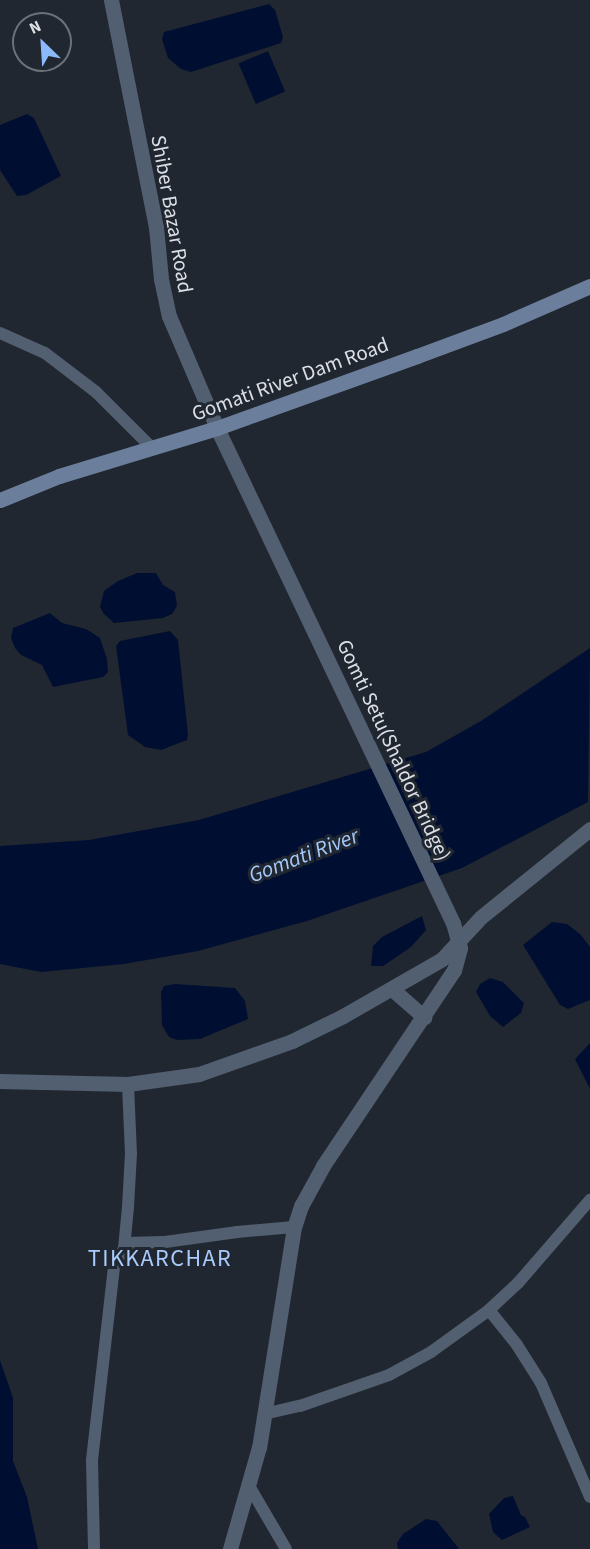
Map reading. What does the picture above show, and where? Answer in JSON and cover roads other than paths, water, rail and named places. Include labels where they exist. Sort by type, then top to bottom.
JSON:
[{"type":"main road","name":"Gomati River Dam Road","points":[[0,500],[59,476],[217,428],[502,324],[590,286]]},
{"type":"street","name":"Shiber Bazar Road","points":[[111,0],[156,227],[164,299],[176,333],[217,428],[297,594]]},
{"type":"street","points":[[0,333],[45,354],[96,392],[152,448]]},
{"type":"street","name":"Gomti Setu(Shaldor Bridge)","points":[[297,594],[459,939]]},
{"type":"street","points":[[0,1081],[128,1084],[199,1074],[292,1041],[392,989],[442,959],[481,917],[590,829]]},
{"type":"street","points":[[230,1549],[264,1414],[294,1227],[301,1206],[322,1166],[454,969],[459,958],[459,939]]},
{"type":"street","points":[[392,989],[424,1017]]},
{"type":"street","points":[[94,1549],[92,1460],[114,1267],[125,1243],[131,1154],[128,1084]]},
{"type":"street","points":[[264,1414],[300,1406],[389,1376],[431,1352],[489,1310],[518,1283],[590,1200]]},
{"type":"street","points":[[125,1243],[165,1242],[294,1227]]},
{"type":"street","points":[[489,1310],[517,1346],[541,1383],[590,1497]]},
{"type":"street","points":[[248,1484],[286,1549]]},
{"type":"water","points":[[269,4],[275,10],[283,37],[281,43],[191,72],[181,69],[168,58],[162,39],[164,32]]},
{"type":"water","points":[[268,51],[285,92],[256,104],[239,64]]},
{"type":"water","points":[[27,114],[34,118],[61,176],[26,195],[17,196],[0,170],[0,125]]},
{"type":"water","points":[[137,573],[156,573],[163,585],[175,592],[177,606],[172,614],[163,618],[114,623],[100,607],[104,591],[118,581]]},
{"type":"water","points":[[50,613],[62,623],[86,629],[100,638],[107,659],[108,672],[103,677],[53,687],[42,665],[21,655],[15,648],[11,638],[13,628]]},
{"type":"water","points":[[170,631],[178,640],[188,735],[187,740],[161,750],[145,747],[128,735],[116,646],[120,641]]},
{"type":"water","name":"Gomati River","points":[[590,648],[588,802],[462,868],[307,921],[198,951],[124,964],[41,972],[0,964],[0,846],[89,840],[199,820],[426,752],[481,721]]},
{"type":"water","points":[[422,916],[426,930],[411,947],[383,966],[371,966],[373,946],[382,937]]},
{"type":"water","points":[[552,922],[567,924],[580,934],[590,947],[590,1000],[568,1009],[560,1005],[523,945]]},
{"type":"water","points":[[490,978],[503,982],[524,1003],[521,1013],[503,1027],[490,1016],[476,992],[480,984]]},
{"type":"water","points":[[175,984],[235,988],[245,1001],[248,1019],[200,1039],[177,1040],[169,1037],[162,1025],[161,992],[164,986]]},
{"type":"water","points":[[590,1043],[590,1089],[575,1059]]},
{"type":"water","points":[[0,1360],[13,1398],[13,1461],[27,1497],[38,1549],[0,1549]]},
{"type":"water","points":[[513,1496],[521,1515],[525,1517],[530,1527],[502,1540],[493,1532],[489,1514],[504,1498]]},
{"type":"water","points":[[426,1519],[437,1521],[459,1549],[398,1549],[397,1543],[403,1534]]},
{"type":"district","name":"TIKKARCHAR","points":[[160,1259]]}]
